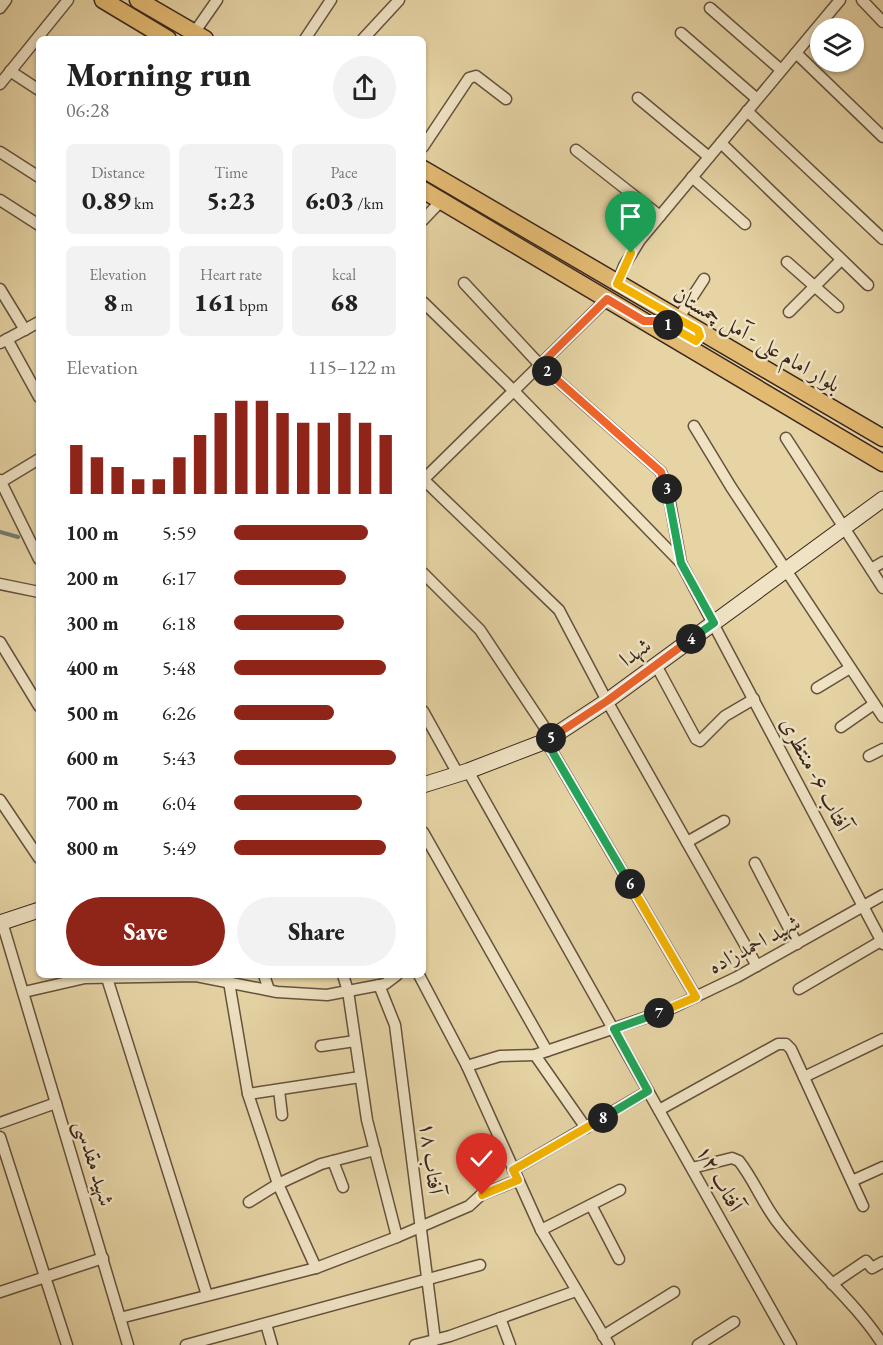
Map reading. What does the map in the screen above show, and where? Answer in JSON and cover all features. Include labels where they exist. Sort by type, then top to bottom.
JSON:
[{"type":"main road","points":[[103,0],[163,36]]},
{"type":"main road","points":[[138,0],[200,36]]},
{"type":"main road","name":"بلوار امام علی - آمل چمستان","points":[[426,172],[883,438]]},
{"type":"main road","points":[[426,192],[883,463]]},
{"type":"main road","points":[[497,233],[505,217]]},
{"type":"main road","points":[[644,321],[661,321],[696,341],[700,336],[698,330]]},
{"type":"main road","points":[[714,362],[709,352],[711,347],[717,347],[742,364],[756,364]]},
{"type":"main road","name":"شهدا","points":[[426,785],[549,739],[607,701],[883,500]]},
{"type":"main road","points":[[1,922],[36,911]]},
{"type":"street","points":[[0,8],[6,0]]},
{"type":"street","points":[[39,36],[68,0]]},
{"type":"street","points":[[200,36],[217,0]]},
{"type":"street","points":[[307,36],[331,0]]},
{"type":"street","points":[[366,36],[399,0]]},
{"type":"street","points":[[617,284],[631,253],[660,216],[840,0]]},
{"type":"street","points":[[862,0],[883,22]]},
{"type":"street","points":[[710,8],[781,70]]},
{"type":"street","points":[[681,33],[758,99]]},
{"type":"street","points":[[0,84],[36,39]]},
{"type":"street","points":[[796,52],[883,137]]},
{"type":"street","points":[[10,71],[36,88]]},
{"type":"street","points":[[426,142],[469,78],[476,76],[506,99]]},
{"type":"street","points":[[638,98],[709,157]]},
{"type":"street","points":[[747,111],[883,239]]},
{"type":"street","points":[[721,143],[868,285]]},
{"type":"street","points":[[576,150],[660,216]]},
{"type":"street","points":[[0,152],[36,175]]},
{"type":"street","points":[[692,177],[745,224]]},
{"type":"street","points":[[0,200],[36,223]]},
{"type":"street","points":[[426,217],[441,201]]},
{"type":"street","points":[[789,312],[841,260]]},
{"type":"street","points":[[787,262],[838,307]]},
{"type":"street","points":[[678,319],[704,279]]},
{"type":"street","points":[[464,283],[540,365],[661,472],[668,492],[681,563]]},
{"type":"street","points":[[0,289],[25,330]]},
{"type":"street","points":[[426,477],[607,299]]},
{"type":"street","points":[[426,305],[514,391],[681,563]]},
{"type":"street","points":[[36,324],[3,341],[36,392]]},
{"type":"street","points":[[694,426],[883,717]]},
{"type":"street","points":[[786,438],[883,588]]},
{"type":"street","points":[[36,461],[1,481],[36,553]]},
{"type":"street","points":[[426,483],[559,610],[607,701],[757,966]]},
{"type":"street","points":[[871,569],[883,562]]},
{"type":"street","name":"آفتاب ۶- منتظری","points":[[681,563],[882,943]]},
{"type":"street","points":[[426,576],[480,630],[549,739],[696,997]]},
{"type":"street","points":[[0,584],[36,591]]},
{"type":"street","points":[[0,642],[36,701]]},
{"type":"street","points":[[656,665],[699,741],[725,716],[754,699]]},
{"type":"street","points":[[817,688],[850,668]]},
{"type":"street","points":[[841,727],[874,704]]},
{"type":"street","name":"آفتاب ۱۲","points":[[426,716],[463,773],[614,1029],[791,1345]]},
{"type":"street","points":[[869,756],[883,749]]},
{"type":"street","points":[[0,800],[36,854]]},
{"type":"street","points":[[687,842],[724,821]]},
{"type":"street","points":[[426,837],[547,1052]]},
{"type":"street","points":[[755,863],[797,944]]},
{"type":"street","name":"شهید احمدزاده","points":[[467,1066],[500,1056],[535,1055],[547,1052],[668,1010],[757,966],[883,895]]},
{"type":"street","name":"شهید مقدسی","points":[[1,922],[24,992],[128,1345]]},
{"type":"street","points":[[799,989],[882,943]]},
{"type":"street","points":[[24,992],[85,978]]},
{"type":"street","points":[[107,978],[207,1295]]},
{"type":"street","points":[[207,978],[269,990],[327,995],[385,984],[393,978]]},
{"type":"street","points":[[265,978],[269,990]]},
{"type":"street","points":[[344,978],[348,991],[367,1120],[397,1237]]},
{"type":"street","points":[[421,978],[467,1066],[541,1230],[606,1340],[674,1292]]},
{"type":"street","points":[[229,982],[248,1094],[278,1184],[316,1268]]},
{"type":"street","name":"آفتاب ۱۸","points":[[379,985],[395,1025],[435,1340]]},
{"type":"street","points":[[804,1077],[883,1039]]},
{"type":"street","points":[[321,1046],[355,1041]]},
{"type":"street","points":[[659,1110],[778,1044],[786,1044],[791,1049],[863,1206]]},
{"type":"street","points":[[535,1055],[586,1128]]},
{"type":"street","points":[[248,1094],[360,1077]]},
{"type":"street","points":[[279,1090],[282,1115]]},
{"type":"street","points":[[120,1318],[316,1268],[421,1227],[469,1206],[482,1195],[586,1128],[648,1091]]},
{"type":"street","points":[[0,1122],[57,1103]]},
{"type":"street","points":[[0,1137],[67,1345]]},
{"type":"street","points":[[249,1202],[278,1184],[321,1164],[375,1150]]},
{"type":"street","points":[[692,1168],[732,1158],[739,1161],[778,1224],[865,1318],[883,1345]]},
{"type":"street","points":[[333,1161],[343,1187]]},
{"type":"street","points":[[852,1181],[883,1167]]},
{"type":"street","points":[[541,1230],[620,1190]]},
{"type":"street","points":[[591,1205],[619,1258]]},
{"type":"street","points":[[0,1292],[103,1258]]},
{"type":"street","points":[[832,1284],[866,1261],[872,1268],[883,1262]]},
{"type":"street","points":[[186,1345],[480,1265]]},
{"type":"street","points":[[416,1345],[576,1291]]},
{"type":"street","points":[[500,1318],[510,1345]]},
{"type":"street","points":[[698,1345],[734,1322]]},
{"type":"street","points":[[266,1324],[272,1345]]},
{"type":"waterway","points":[[0,532],[18,537]]},
{"type":"route","points":[[482,1195],[518,1180],[513,1170],[648,1091],[614,1029],[668,1010],[696,997],[546,741],[607,701],[714,623],[681,563],[668,492],[661,472],[540,365],[607,299],[644,321],[661,321],[696,341],[700,336],[698,330],[617,284],[631,253]]}]
